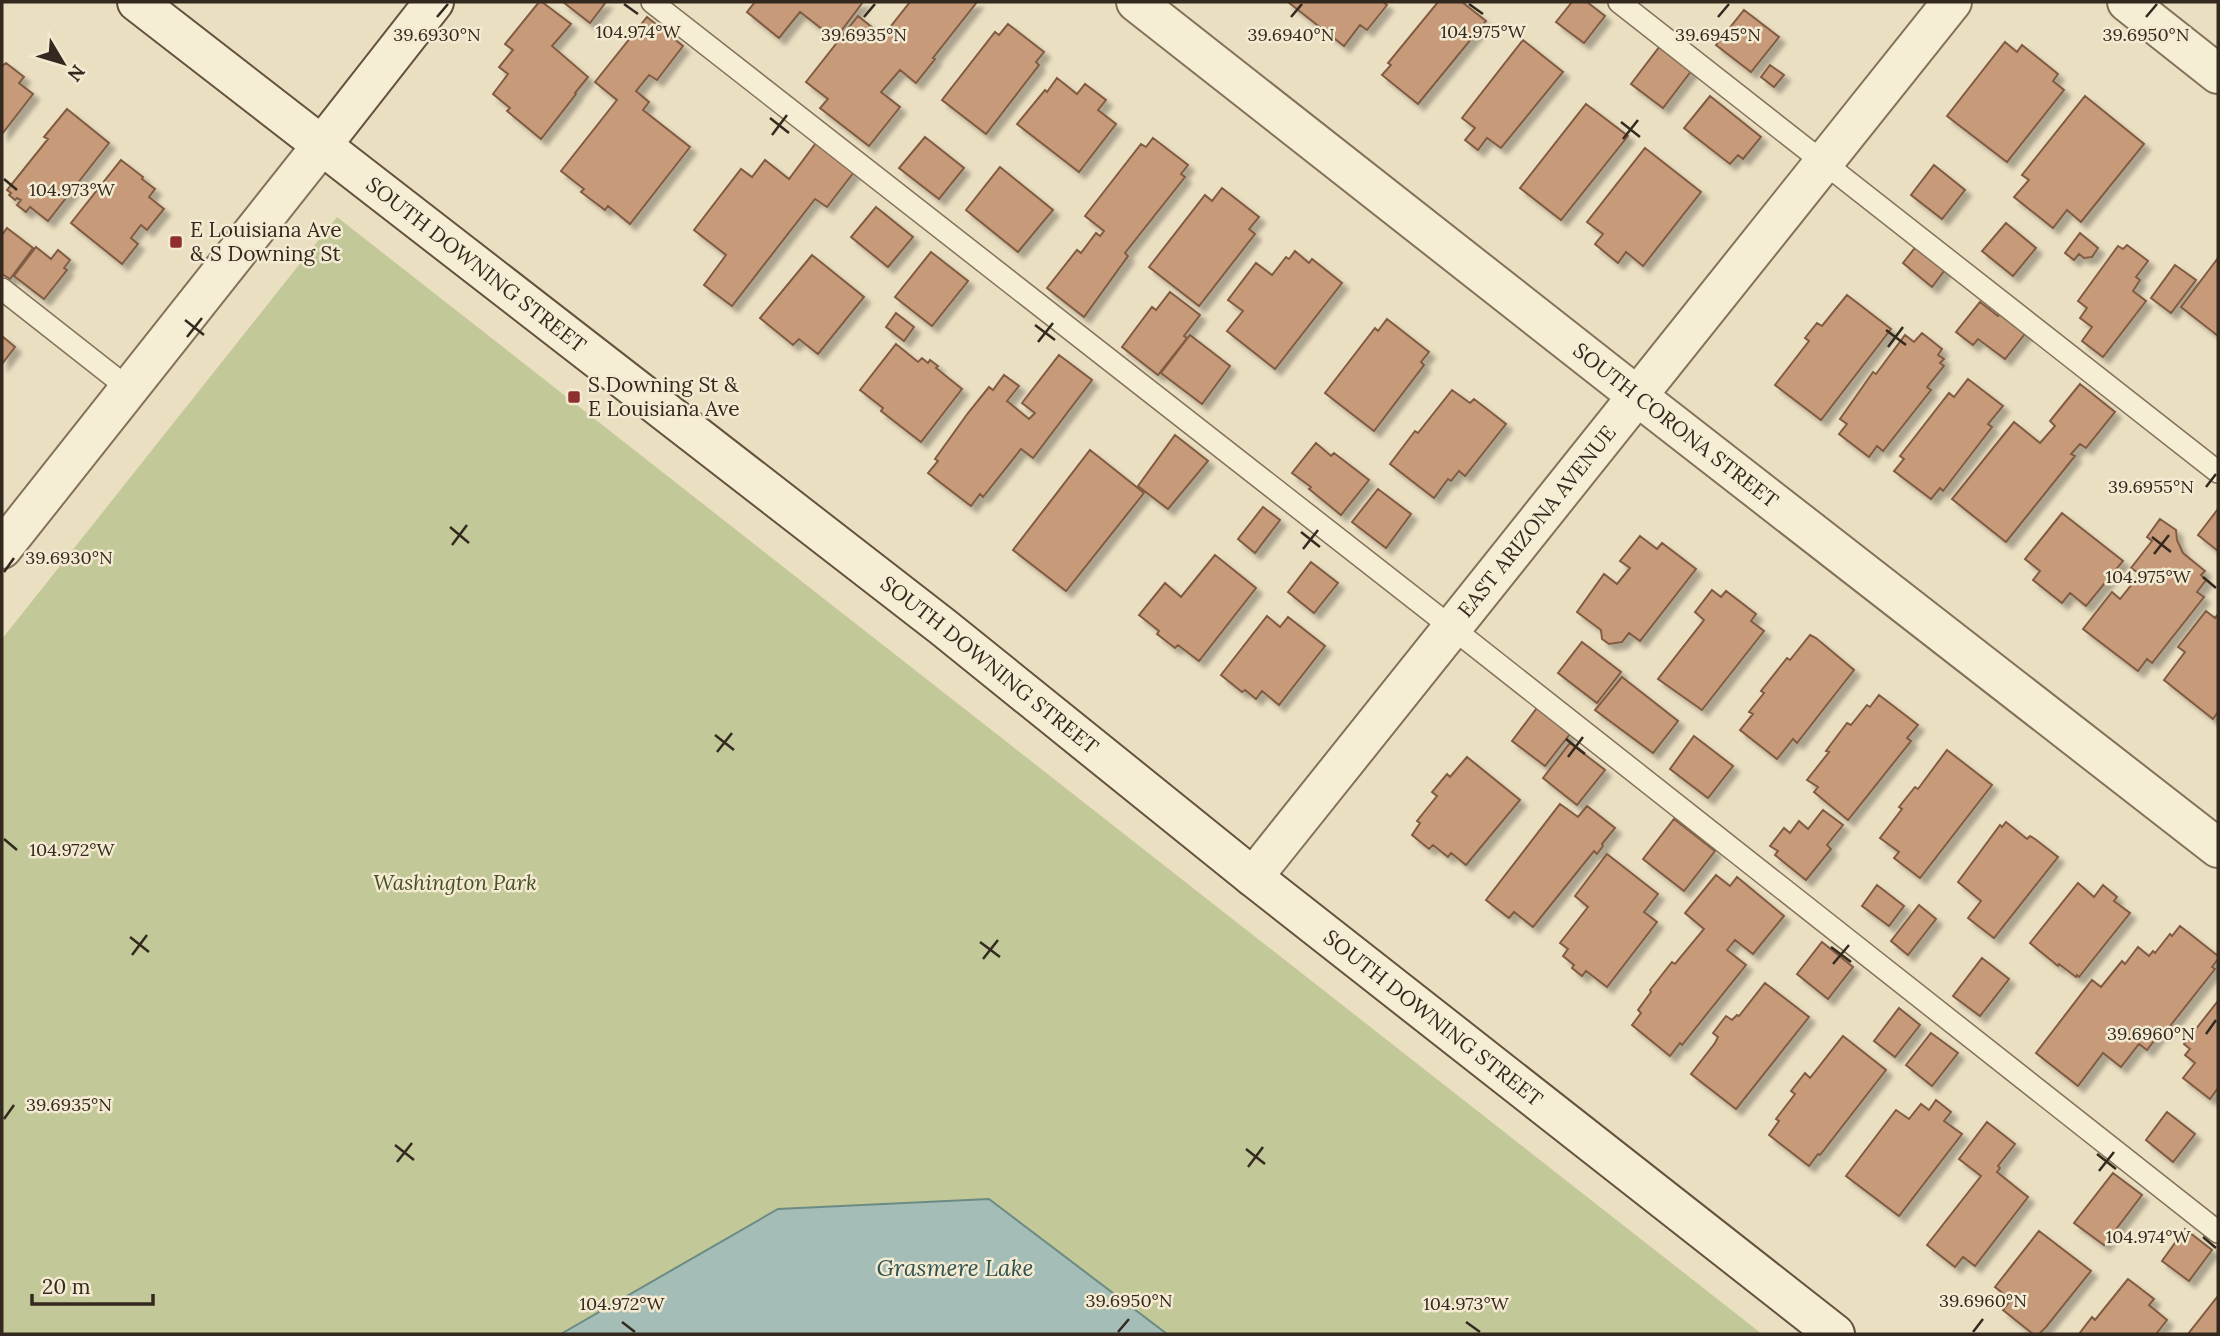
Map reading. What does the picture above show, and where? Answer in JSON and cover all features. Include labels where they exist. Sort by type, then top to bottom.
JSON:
[{"type":"street","name":"SOUTH DOWNING STREET","points":[[137,2],[933,618],[1253,877],[1835,1334]]},
{"type":"street","points":[[2,549],[434,2]]},
{"type":"street","name":"SOUTH CORONA STREET","points":[[1136,2],[2218,848]]},
{"type":"street","name":"EAST ARIZONA AVENUE","points":[[1253,877],[1952,2]]},
{"type":"street","points":[[2127,2],[2218,74]]},
{"type":"lane","points":[[652,2],[2218,1232]]},
{"type":"lane","points":[[1619,2],[1824,160],[2218,472]]},
{"type":"lane","points":[[2,289],[128,388]]},
{"type":"green space","name":"Washington Park","points":[[337,217],[1762,1334],[2,1334],[2,639]]},
{"type":"water","name":"Grasmere Lake","points":[[989,1199],[1167,1334],[561,1334],[778,1209]]},
{"type":"building","points":[[539,2],[571,24],[552,46],[588,77],[541,139],[507,111],[510,108],[493,94],[508,74],[499,67],[513,50],[505,44]]},
{"type":"building","points":[[563,2],[606,2],[590,23]]},
{"type":"building","points":[[755,2],[863,2],[835,39],[800,12],[779,38],[747,12]]},
{"type":"building","points":[[910,2],[977,2],[916,83],[900,70],[881,92],[900,107],[869,146],[820,108],[828,99],[806,82],[858,16],[883,36]]},
{"type":"building","points":[[1288,2],[1383,2],[1387,5],[1367,30],[1360,25],[1344,46]]},
{"type":"building","points":[[1438,2],[1462,2],[1486,21],[1418,104],[1382,75],[1391,65],[1388,63]]},
{"type":"building","points":[[1572,2],[1587,2],[1605,16],[1584,43],[1556,22]]},
{"type":"building","points":[[1744,10],[1779,37],[1751,72],[1716,45]]},
{"type":"building","points":[[647,17],[683,46],[657,80],[649,75],[636,91],[649,102],[643,110],[690,147],[630,224],[608,206],[605,210],[581,192],[584,189],[561,171],[617,100],[595,82]]},
{"type":"building","points":[[1008,24],[1044,52],[1036,62],[1039,65],[986,134],[942,100],[995,32],[999,35]]},
{"type":"building","points":[[1523,40],[1563,72],[1501,148],[1487,138],[1478,150],[1465,140],[1475,128],[1462,118]]},
{"type":"building","points":[[2005,42],[2017,52],[2022,45],[2058,74],[2053,81],[2064,90],[2007,162],[1947,116]]},
{"type":"building","points":[[1660,46],[1692,70],[1663,108],[1631,84]]},
{"type":"building","points":[[6,63],[24,77],[19,83],[33,94],[2,134],[2,66]]},
{"type":"building","points":[[1770,65],[1784,75],[1774,87],[1761,77]]},
{"type":"building","points":[[1057,78],[1077,94],[1085,84],[1106,100],[1098,110],[1116,124],[1079,172],[1017,124]]},
{"type":"building","points":[[1710,96],[1761,137],[1743,159],[1738,155],[1730,164],[1684,128]]},
{"type":"building","points":[[2085,96],[2144,144],[2081,222],[2067,210],[2053,228],[2014,197],[2029,180],[2022,175]]},
{"type":"building","points":[[1586,104],[1628,136],[1561,220],[1520,188]]},
{"type":"building","points":[[67,109],[109,143],[48,221],[30,207],[26,212],[17,205],[21,200],[15,200],[7,190],[48,139],[44,137]]},
{"type":"building","points":[[925,137],[964,168],[939,199],[899,168]]},
{"type":"building","points":[[1153,138],[1188,165],[1181,174],[1185,177],[1125,253],[1128,256],[1084,317],[1047,288],[1077,250],[1081,253],[1096,233],[1100,236],[1104,231],[1085,216],[1141,144],[1146,147]]},
{"type":"building","points":[[816,143],[854,172],[827,207],[815,199],[732,306],[704,285],[726,255],[694,230],[741,169],[752,177],[765,160],[789,179]]},
{"type":"building","points":[[1645,148],[1701,192],[1643,266],[1626,252],[1618,263],[1595,244],[1603,234],[1587,222]]},
{"type":"building","points":[[121,160],[155,189],[149,197],[164,209],[147,230],[141,225],[131,238],[138,244],[122,264],[71,223]]},
{"type":"building","points":[[1934,165],[1965,190],[1942,219],[1911,195]]},
{"type":"building","points":[[1000,167],[1053,210],[1018,252],[966,210]]},
{"type":"building","points":[[1222,188],[1259,217],[1249,229],[1255,234],[1199,306],[1149,267],[1205,195],[1212,201]]},
{"type":"building","points":[[876,207],[913,237],[888,267],[851,237]]},
{"type":"building","points":[[2006,223],[2036,248],[2013,276],[1982,251]]},
{"type":"building","points":[[7,228],[33,248],[10,279],[2,274],[2,235]]},
{"type":"building","points":[[2080,233],[2098,248],[2092,257],[2084,258],[2079,254],[2074,260],[2065,253]]},
{"type":"building","points":[[1918,244],[1947,267],[1932,287],[1903,263]]},
{"type":"building","points":[[2127,245],[2148,261],[2136,277],[2140,280],[2133,291],[2146,301],[2103,357],[2082,341],[2092,327],[2080,318],[2087,308],[2078,301],[2118,246],[2123,249]]},
{"type":"building","points":[[36,247],[51,259],[58,250],[70,260],[64,268],[67,270],[44,299],[14,276]]},
{"type":"building","points":[[1295,251],[1309,263],[1312,259],[1342,283],[1275,369],[1227,331],[1243,311],[1228,300],[1256,263],[1272,275],[1286,257],[1289,259]]},
{"type":"building","points":[[931,252],[968,281],[932,326],[895,297]]},
{"type":"building","points":[[812,255],[864,297],[818,354],[799,339],[793,345],[760,318]]},
{"type":"building","points":[[2218,258],[2218,336],[2181,307]]},
{"type":"building","points":[[2175,265],[2196,280],[2171,313],[2151,298]]},
{"type":"building","points":[[1170,292],[1200,315],[1184,336],[1187,338],[1158,375],[1122,347],[1152,307],[1156,310]]},
{"type":"building","points":[[1847,295],[1891,329],[1821,420],[1775,385],[1809,341],[1805,338],[1817,323],[1822,326]]},
{"type":"building","points":[[1980,302],[1998,316],[2002,310],[2028,330],[2005,359],[1978,339],[1973,345],[1956,332]]},
{"type":"building","points":[[896,313],[914,327],[904,341],[886,327]]},
{"type":"building","points":[[1387,319],[1429,352],[1421,362],[1424,365],[1374,431],[1325,393],[1375,328],[1378,331]]},
{"type":"building","points":[[1922,333],[1942,349],[1938,355],[1944,359],[1940,363],[1944,366],[1927,387],[1931,390],[1883,451],[1877,446],[1869,457],[1839,434],[1847,424],[1840,419],[1873,372],[1876,374],[1905,335],[1914,342]]},
{"type":"building","points":[[1190,335],[1230,366],[1202,404],[1161,373]]},
{"type":"building","points":[[2,336],[15,347],[2,364]]},
{"type":"building","points":[[896,344],[918,362],[922,358],[928,363],[930,360],[962,389],[921,442],[881,411],[883,408],[860,390]]},
{"type":"building","points":[[1059,355],[1092,380],[1033,458],[1021,449],[983,497],[980,494],[971,506],[928,473],[968,413],[989,387],[993,390],[1004,375],[1019,386],[1007,401],[1029,419],[1035,413],[1022,403]]},
{"type":"building","points":[[1968,379],[2003,406],[1988,424],[1992,427],[1943,491],[1940,488],[1931,499],[1894,471],[1904,459],[1900,456],[1949,393],[1954,397]]},
{"type":"building","points":[[2080,384],[2115,412],[2086,448],[2080,444],[2071,454],[2075,456],[2006,542],[1952,499],[2014,422],[2040,443],[2055,426],[2050,421]]},
{"type":"building","points":[[1452,390],[1470,403],[1474,399],[1506,424],[1465,476],[1459,471],[1451,481],[1448,479],[1434,498],[1390,464]]},
{"type":"building","points":[[1175,435],[1208,461],[1168,509],[1138,486]]},
{"type":"building","points":[[1316,443],[1331,456],[1334,453],[1369,480],[1341,515],[1292,473]]},
{"type":"building","points":[[1090,450],[1144,493],[1066,591],[1013,550]]},
{"type":"building","points":[[1378,489],[1411,514],[1386,548],[1352,522]]},
{"type":"building","points":[[1263,507],[1280,520],[1255,553],[1238,539]]},
{"type":"building","points":[[2218,509],[2218,551],[2198,535]]},
{"type":"building","points":[[2062,513],[2123,561],[2086,606],[2070,593],[2062,603],[2033,580],[2040,571],[2025,559]]},
{"type":"building","points":[[2160,519],[2176,530],[2183,553],[2205,571],[2201,575],[2206,580],[2197,592],[2204,597],[2152,663],[2147,659],[2138,671],[2083,629],[2112,592],[2120,599],[2140,574],[2131,568],[2152,541],[2147,537]]},
{"type":"building","points":[[1640,536],[1657,549],[1662,543],[1696,569],[1640,641],[1629,633],[1622,642],[1609,644],[1602,639],[1601,630],[1577,612],[1604,574],[1617,584],[1630,568],[1620,561]]},
{"type":"building","points":[[1215,555],[1256,588],[1199,661],[1178,645],[1175,648],[1139,615],[1165,583],[1181,597]]},
{"type":"building","points":[[1311,562],[1338,583],[1314,613],[1288,592]]},
{"type":"building","points":[[1712,590],[1721,597],[1726,591],[1756,614],[1751,621],[1764,631],[1702,710],[1658,679],[1704,620],[1695,612]]},
{"type":"building","points":[[2206,611],[2215,618],[2218,614],[2218,712],[2213,719],[2164,680],[2185,652],[2178,647]]},
{"type":"building","points":[[1267,616],[1280,627],[1288,617],[1325,646],[1279,705],[1262,691],[1256,699],[1245,690],[1242,692],[1221,675]]},
{"type":"building","points":[[1810,635],[1854,670],[1797,743],[1793,739],[1777,759],[1740,730],[1753,714],[1749,712],[1764,693],[1761,691],[1787,658],[1790,660]]},
{"type":"building","points":[[1582,642],[1621,672],[1597,703],[1558,673]]},
{"type":"building","points":[[1622,677],[1678,721],[1653,753],[1595,710]]},
{"type":"building","points":[[1879,695],[1918,725],[1907,738],[1911,741],[1848,820],[1814,792],[1818,787],[1807,780],[1847,723],[1851,725]]},
{"type":"building","points":[[1537,708],[1570,734],[1545,766],[1512,741]]},
{"type":"building","points":[[1694,736],[1733,766],[1708,798],[1670,769]]},
{"type":"building","points":[[1570,743],[1605,770],[1577,805],[1543,778]]},
{"type":"building","points":[[1947,750],[1992,785],[1920,878],[1894,858],[1899,852],[1880,838],[1902,809],[1899,807],[1915,787],[1918,789]]},
{"type":"building","points":[[1467,757],[1520,800],[1466,865],[1451,853],[1448,857],[1433,845],[1429,849],[1412,835],[1420,823],[1417,821],[1437,796],[1432,792],[1447,774],[1450,777]]},
{"type":"building","points":[[1560,804],[1578,817],[1587,806],[1615,828],[1597,854],[1594,851],[1533,927],[1514,912],[1509,918],[1486,900]]},
{"type":"building","points":[[1823,810],[1843,825],[1827,845],[1831,849],[1806,880],[1775,855],[1778,851],[1770,846],[1784,828],[1790,833],[1799,821],[1808,829]]},
{"type":"building","points":[[1674,819],[1715,851],[1684,891],[1643,859]]},
{"type":"building","points":[[2006,822],[2027,839],[2030,836],[2058,857],[1994,938],[1968,918],[1981,901],[1958,882],[2000,825],[2002,827]]},
{"type":"building","points":[[1607,854],[1658,894],[1644,912],[1657,922],[1607,987],[1586,971],[1582,976],[1572,968],[1574,965],[1563,956],[1568,949],[1560,943],[1588,907],[1575,896]]},
{"type":"building","points":[[1716,875],[1730,886],[1737,877],[1784,916],[1753,954],[1735,940],[1727,950],[1746,965],[1682,1045],[1680,1043],[1670,1056],[1632,1025],[1641,1013],[1638,1010],[1650,990],[1704,929],[1685,913]]},
{"type":"building","points":[[2078,883],[2094,897],[2103,885],[2117,897],[2114,901],[2130,913],[2079,977],[2076,977],[2030,943]]},
{"type":"building","points":[[1877,885],[1904,906],[1889,926],[1862,906]]},
{"type":"building","points":[[1919,905],[1936,919],[1908,955],[1891,941]]},
{"type":"building","points":[[2180,926],[2218,956],[2218,959],[2212,967],[2215,969],[2163,1035],[2160,1033],[2147,1050],[2139,1044],[2121,1067],[2103,1053],[2078,1086],[2036,1053],[2092,980],[2101,987],[2122,961],[2125,964],[2138,947],[2149,956],[2153,951],[2155,953]]},
{"type":"building","points":[[1822,942],[1853,967],[1828,999],[1797,974]]},
{"type":"building","points":[[1982,958],[2009,979],[1980,1016],[1953,996]]},
{"type":"building","points":[[1765,983],[1809,1017],[1736,1109],[1691,1074],[1715,1043],[1718,1037],[1713,1033],[1726,1016],[1732,1020],[1739,1016]]},
{"type":"building","points":[[2218,1001],[2218,1088],[2210,1099],[2183,1078],[2195,1063],[2185,1055],[2190,1049],[2184,1044]]},
{"type":"building","points":[[1899,1008],[1920,1025],[1895,1057],[1874,1041]]},
{"type":"building","points":[[1931,1033],[1958,1053],[1932,1086],[1906,1065]]},
{"type":"building","points":[[1843,1036],[1886,1070],[1809,1166],[1769,1135],[1779,1121],[1776,1119],[1795,1094],[1791,1091],[1805,1073],[1810,1078]]},
{"type":"building","points":[[1936,1100],[1951,1112],[1944,1121],[1962,1134],[1899,1216],[1846,1176],[1896,1110],[1909,1119],[1921,1104],[1929,1110]]},
{"type":"building","points":[[2167,1112],[2195,1134],[2173,1162],[2146,1140]]},
{"type":"building","points":[[1987,1122],[2015,1144],[1998,1166],[2000,1168],[1997,1172],[2028,1197],[1975,1266],[1963,1257],[1955,1267],[1927,1245],[1981,1176],[1959,1159]]},
{"type":"building","points":[[2113,1173],[2142,1195],[2104,1245],[2074,1223]]},
{"type":"building","points":[[2185,1229],[2212,1250],[2189,1281],[2162,1261]]},
{"type":"building","points":[[2039,1231],[2091,1271],[2046,1327],[2039,1334],[2033,1334],[2003,1310],[2011,1300],[1995,1287]]},
{"type":"building","points":[[2128,1279],[2154,1299],[2149,1305],[2167,1320],[2156,1334],[2079,1334],[2092,1317],[2095,1320]]},
{"type":"building","points":[[2218,1296],[2218,1334],[2188,1334]]},
{"type":"place","name":"E Louisiana Ave & S Downing St","points":[[176,242]]},
{"type":"place","name":"S Downing St & E Louisiana Ave","points":[[574,397]]}]
